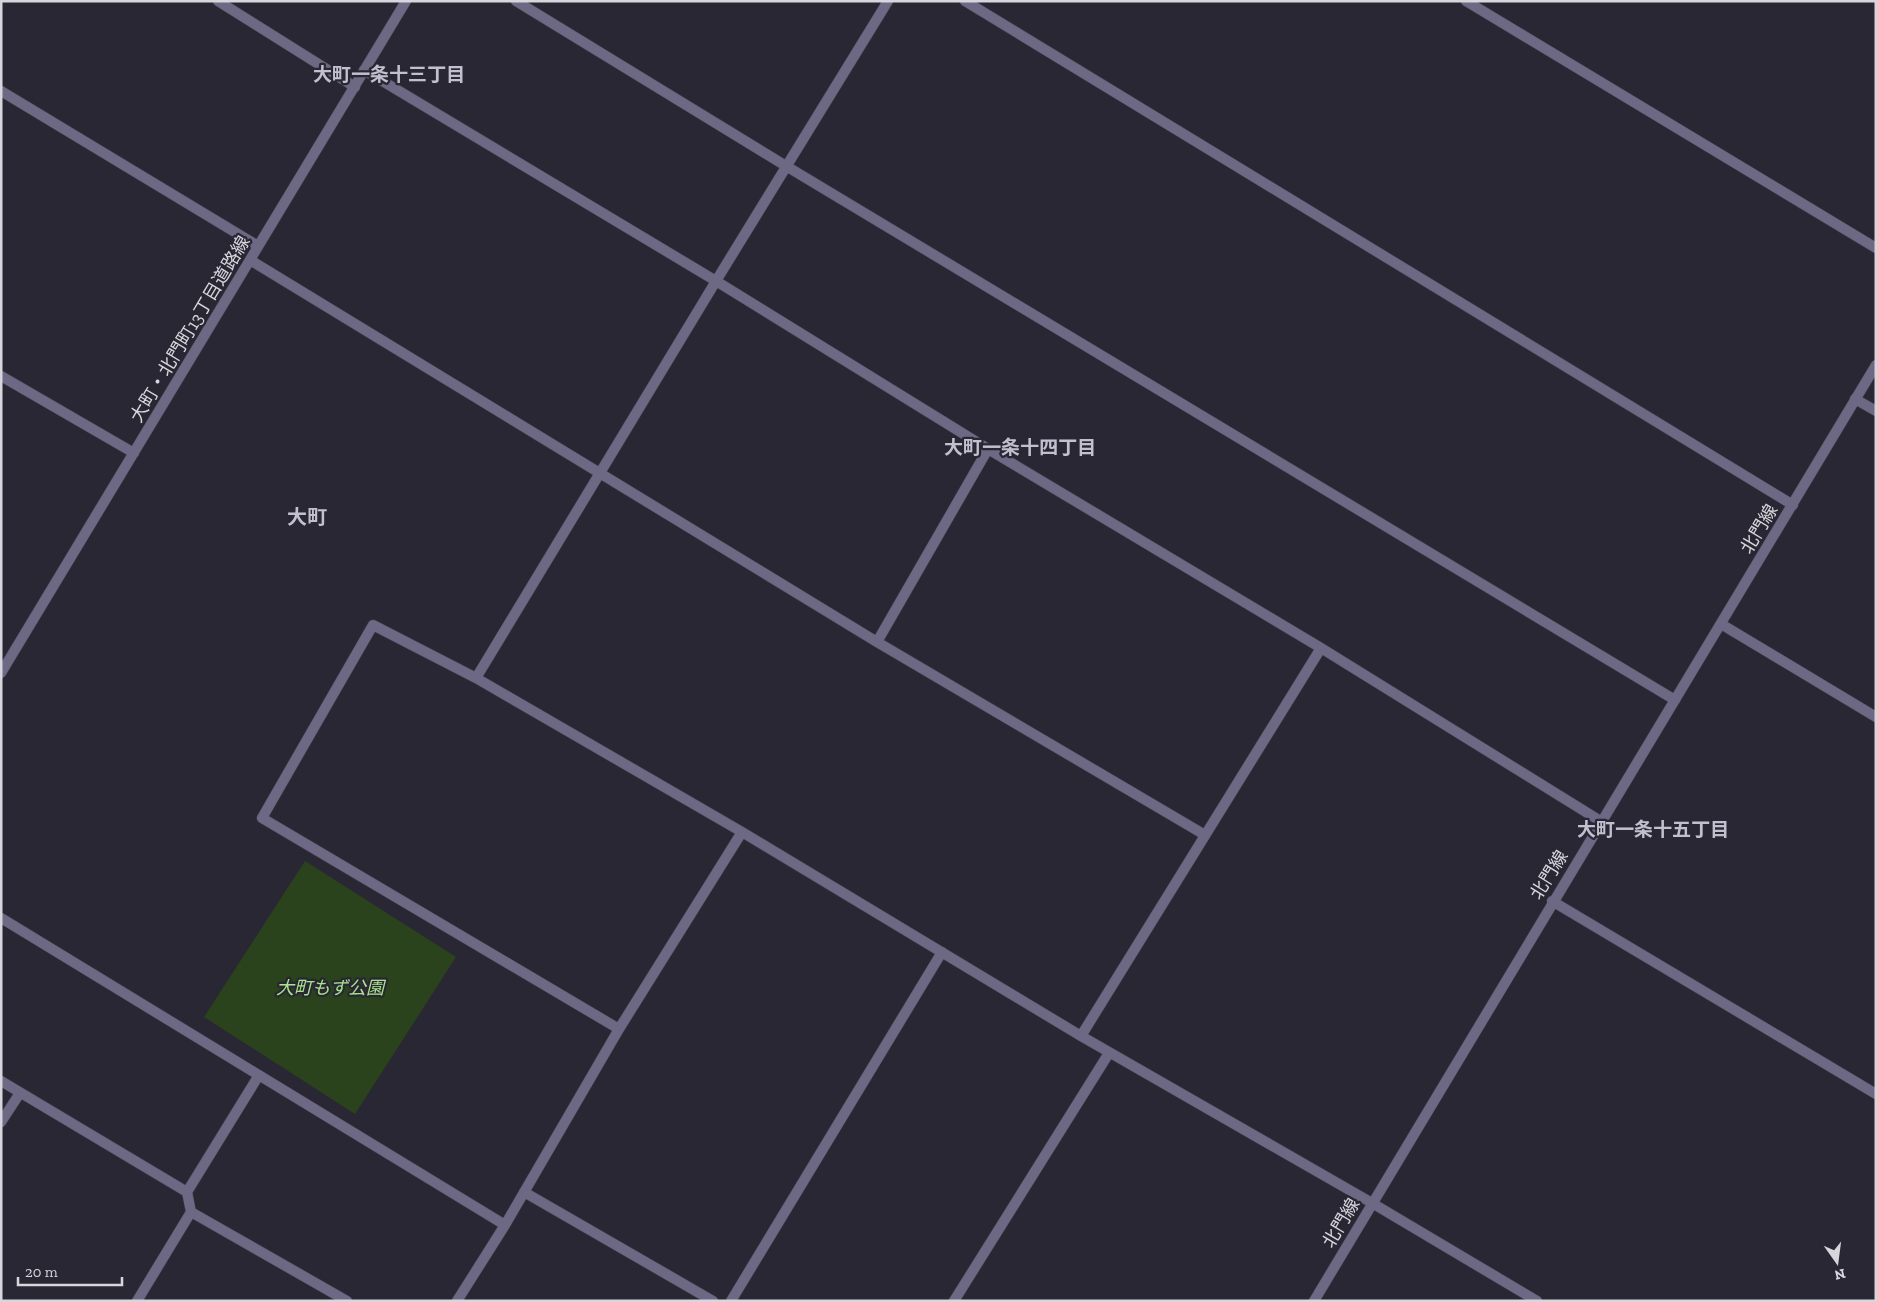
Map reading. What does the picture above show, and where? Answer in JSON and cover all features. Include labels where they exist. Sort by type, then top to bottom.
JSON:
[{"type":"street","points":[[218,1],[355,87]]},
{"type":"street","name":"大町・北門町13丁目道路線","points":[[1,673],[406,1]]},
{"type":"street","points":[[516,1],[786,166],[1675,700]]},
{"type":"street","points":[[476,678],[888,1]]},
{"type":"street","points":[[965,1],[1793,505]]},
{"type":"street","points":[[1466,1],[1876,248]]},
{"type":"street","points":[[364,70],[716,281],[988,449],[1321,648],[1602,822]]},
{"type":"street","points":[[1,91],[258,246]]},
{"type":"street","points":[[250,260],[877,642],[1205,835]]},
{"type":"street","name":"北門線","points":[[1314,1301],[1552,901],[1602,822],[1876,365]]},
{"type":"street","points":[[1,376],[134,453]]},
{"type":"street","points":[[1855,399],[1876,411]]},
{"type":"street","points":[[877,642],[988,449]]},
{"type":"street","points":[[1721,624],[1876,717]]},
{"type":"street","points":[[619,1028],[262,818],[373,625],[476,678],[742,832],[1081,1036],[1372,1203],[1537,1301]]},
{"type":"street","points":[[1081,1036],[1321,648]]},
{"type":"street","points":[[457,1301],[505,1225],[619,1028],[742,832]]},
{"type":"street","points":[[1552,901],[1876,1094]]},
{"type":"street","points":[[1,918],[505,1225]]},
{"type":"street","points":[[730,1301],[942,952]]},
{"type":"street","points":[[954,1301],[1110,1053]]},
{"type":"street","points":[[138,1301],[191,1212],[187,1192],[259,1075]]},
{"type":"street","points":[[1,1081],[187,1192]]},
{"type":"street","points":[[1,1122],[20,1093]]},
{"type":"street","points":[[524,1192],[713,1301]]},
{"type":"street","points":[[191,1212],[348,1301]]},
{"type":"green space","name":"大町もず公園","points":[[305,861],[456,957],[355,1114],[204,1017]]},
{"type":"district","name":"大町一条十三丁目","points":[[389,74]]},
{"type":"district","name":"大町一条十四丁目","points":[[1020,447]]},
{"type":"district","name":"大町","points":[[307,517]]},
{"type":"district","name":"大町一条十五丁目","points":[[1653,829]]}]
